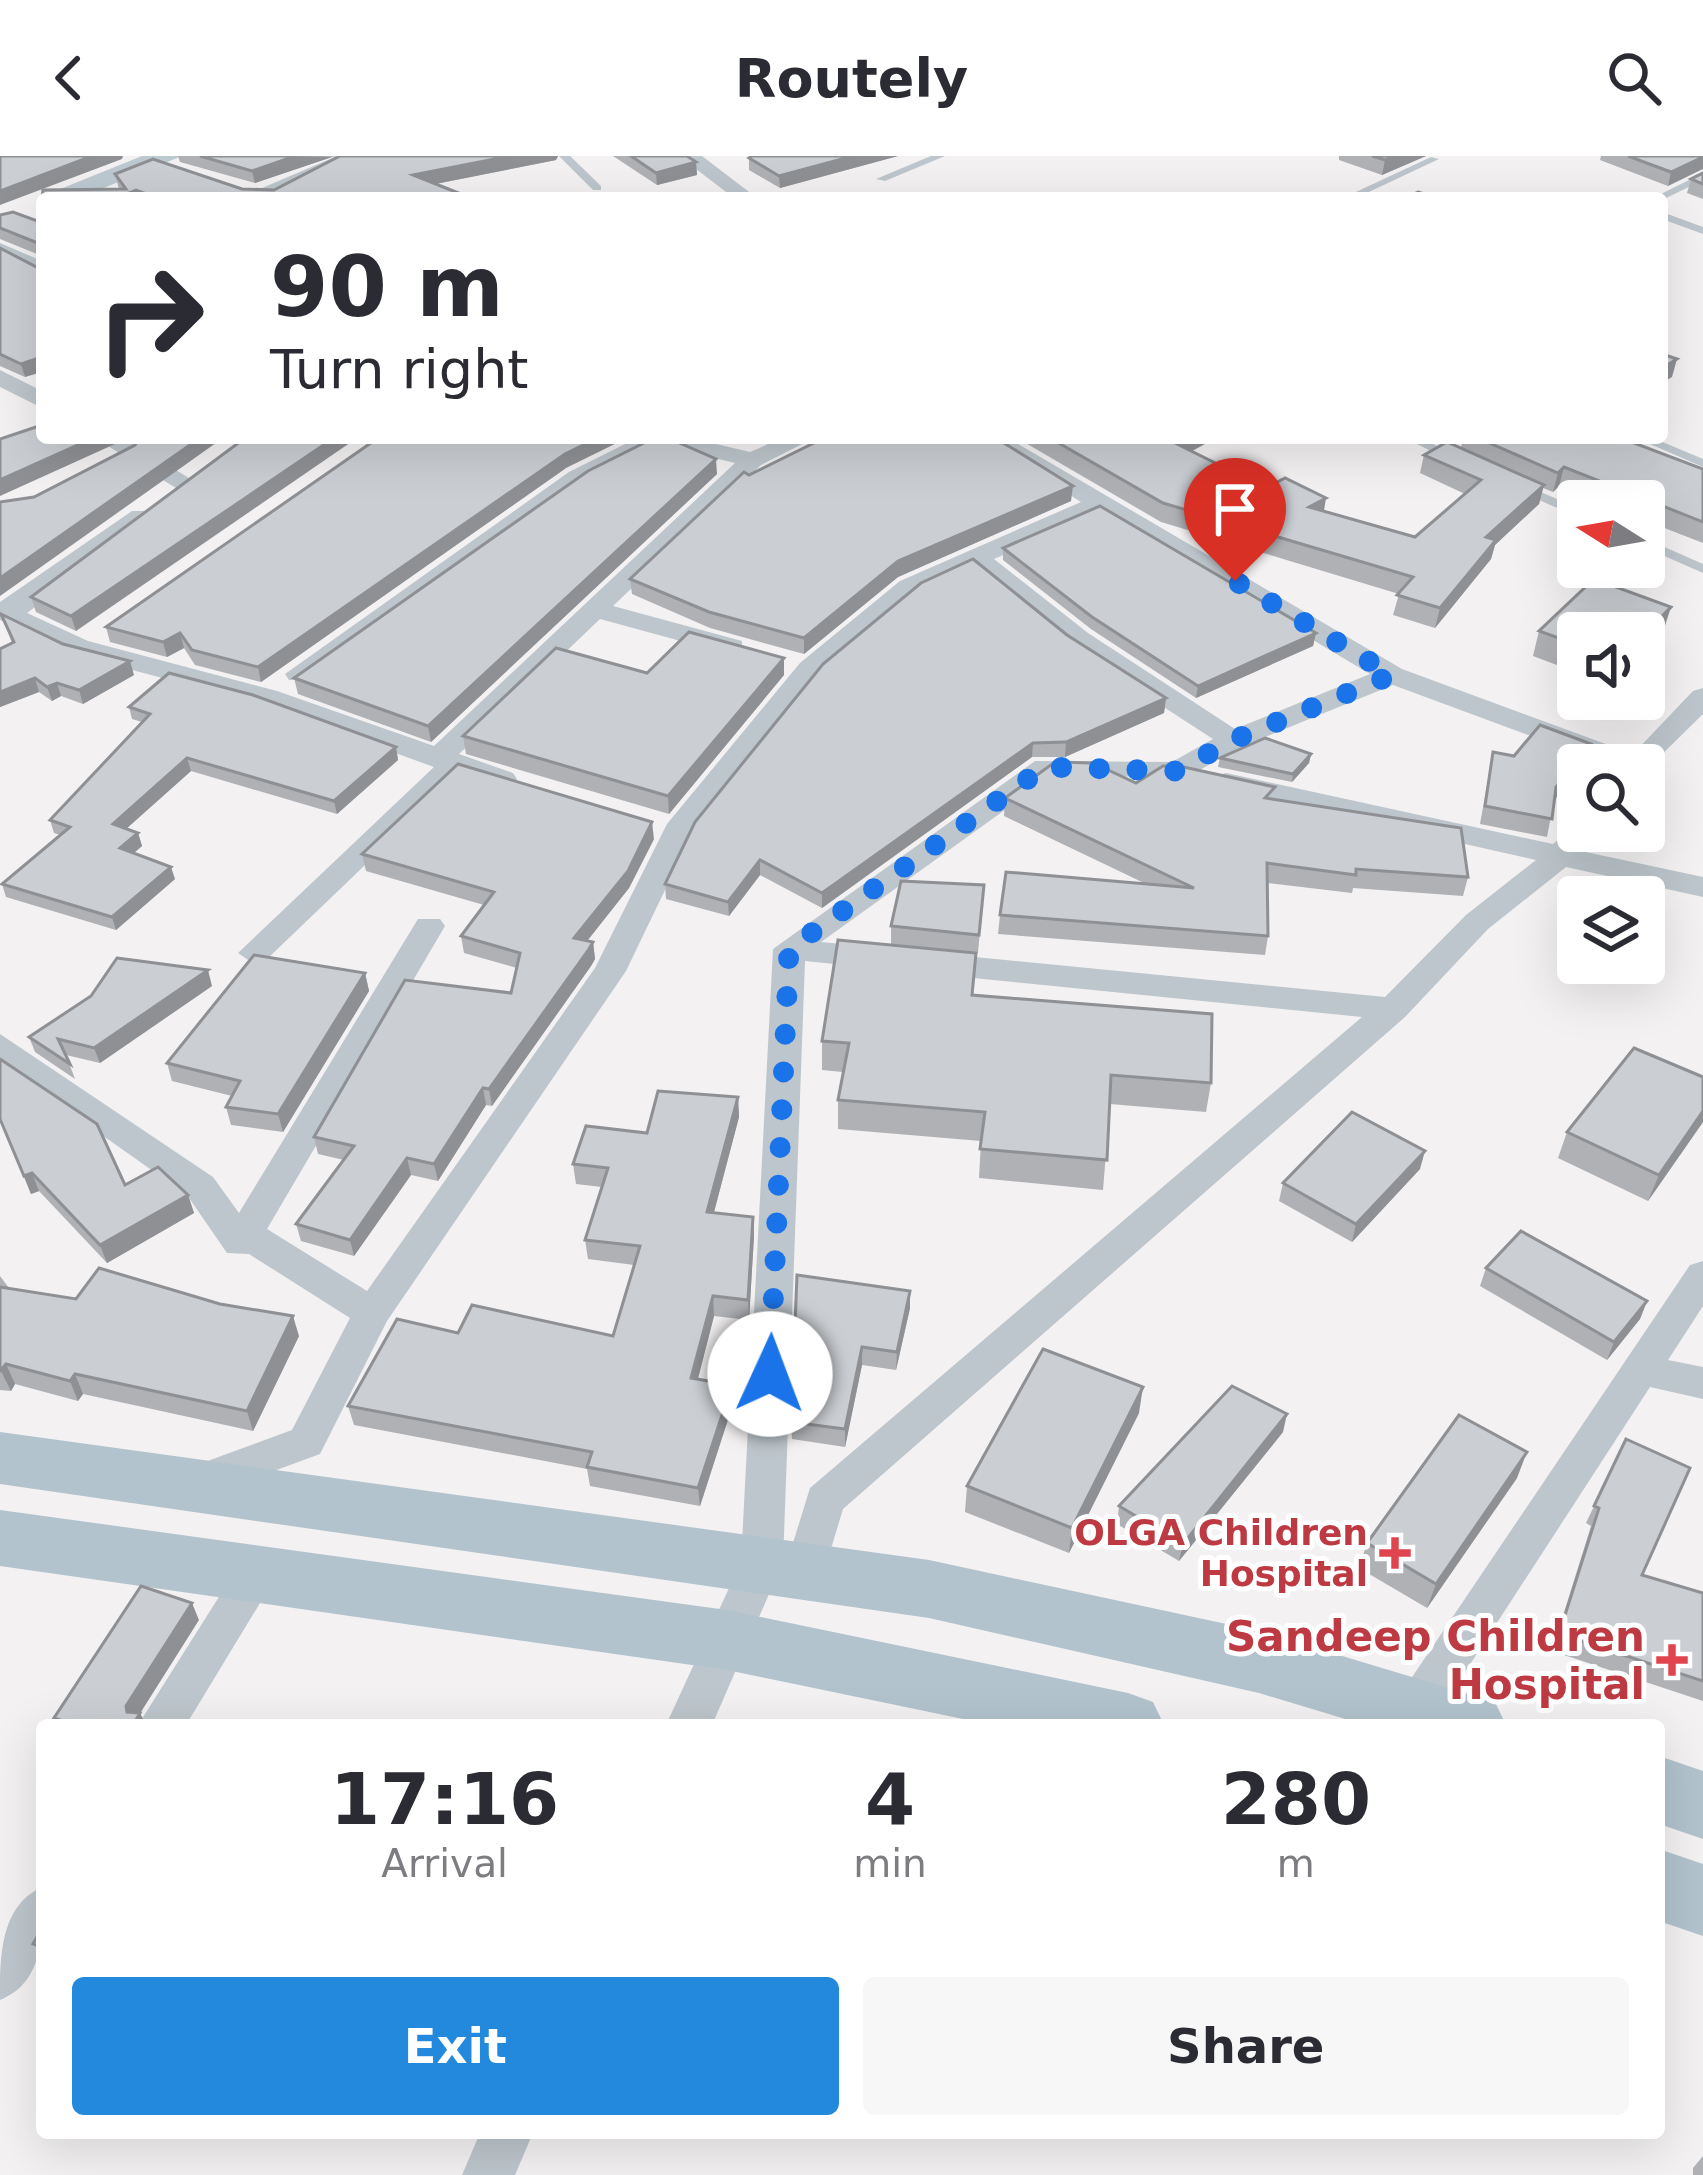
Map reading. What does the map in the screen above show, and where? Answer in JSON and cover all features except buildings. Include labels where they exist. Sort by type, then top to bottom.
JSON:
[{"type":"main road","points":[[0,1458],[929,1589],[1236,1657],[1443,1717]]},
{"type":"main road","points":[[0,1538],[727,1640],[904,1672],[1103,1719]]},
{"type":"main road","points":[[1665,1792],[1703,1805]]},
{"type":"main road","points":[[1665,1887],[1703,1900]]},
{"type":"street","points":[[258,192],[354,156]]},
{"type":"street","points":[[689,156],[728,169],[743,192]]},
{"type":"street","points":[[69,192],[152,158],[195,175]]},
{"type":"street","points":[[88,185],[103,192]]},
{"type":"street","points":[[0,249],[36,266]]},
{"type":"street","points":[[0,377],[36,398]]},
{"type":"street","points":[[93,468],[117,444],[193,477],[4,612],[78,647],[267,697],[445,762],[541,790]]},
{"type":"street","points":[[267,697],[578,477],[647,444]]},
{"type":"street","points":[[684,444],[752,460]]},
{"type":"street","points":[[254,953],[752,460],[788,444]]},
{"type":"street","points":[[1001,444],[1392,675],[1580,744]]},
{"type":"street","points":[[189,1485],[306,1442],[371,1313],[610,971],[678,831],[789,663],[909,587],[1102,502]]},
{"type":"street","points":[[979,560],[1078,639],[1233,740]]},
{"type":"street","points":[[597,610],[789,663]]},
{"type":"street","points":[[78,647],[116,621]]},
{"type":"street","points":[[1177,771],[1233,740],[1392,675]]},
{"type":"street","points":[[1657,744],[1703,697]]},
{"type":"street","points":[[789,949],[1045,767],[1177,771],[1557,842]]},
{"type":"street","points":[[640,820],[678,831]]},
{"type":"street","points":[[692,1719],[727,1640],[783,1567],[825,1500],[1393,1009],[1477,922],[1560,852]]},
{"type":"street","points":[[1595,852],[1703,887]]},
{"type":"street","points":[[240,1243],[429,926]]},
{"type":"street","points":[[789,949],[1393,1009]]},
{"type":"street","points":[[783,1567],[789,949]]},
{"type":"street","points":[[0,1046],[200,1186],[240,1243]]},
{"type":"street","points":[[240,1243],[254,1239],[371,1313]]},
{"type":"street","points":[[1443,1717],[1641,1369],[1703,1275]]},
{"type":"street","points":[[1641,1369],[1703,1383]]},
{"type":"street","points":[[164,1719],[256,1575]]},
{"type":"street","points":[[0,1976],[36,1919]]},
{"type":"street","points":[[488,2175],[504,2139]]},
{"type":"lane","points":[[563,156],[597,188]]},
{"type":"lane","points":[[880,179],[940,156]]},
{"type":"lane","points":[[1361,192],[1434,158]]},
{"type":"lane","points":[[1668,193],[1703,176]]},
{"type":"lane","points":[[1668,216],[1703,231]]},
{"type":"lane","points":[[1424,444],[1474,466]]},
{"type":"lane","points":[[1657,444],[1703,463]]},
{"type":"lane","points":[[1515,485],[1557,504]]},
{"type":"lane","points":[[1665,552],[1703,569]]},
{"type":"place","name":"OLGA Children Hospital","points":[[1395,1553]]},
{"type":"place","name":"Sandeep Children Hospital","points":[[1672,1660]]},
{"type":"route","points":[[770,1374],[789,949],[1045,767],[1177,771],[1233,740],[1392,675],[1235,581]]}]
